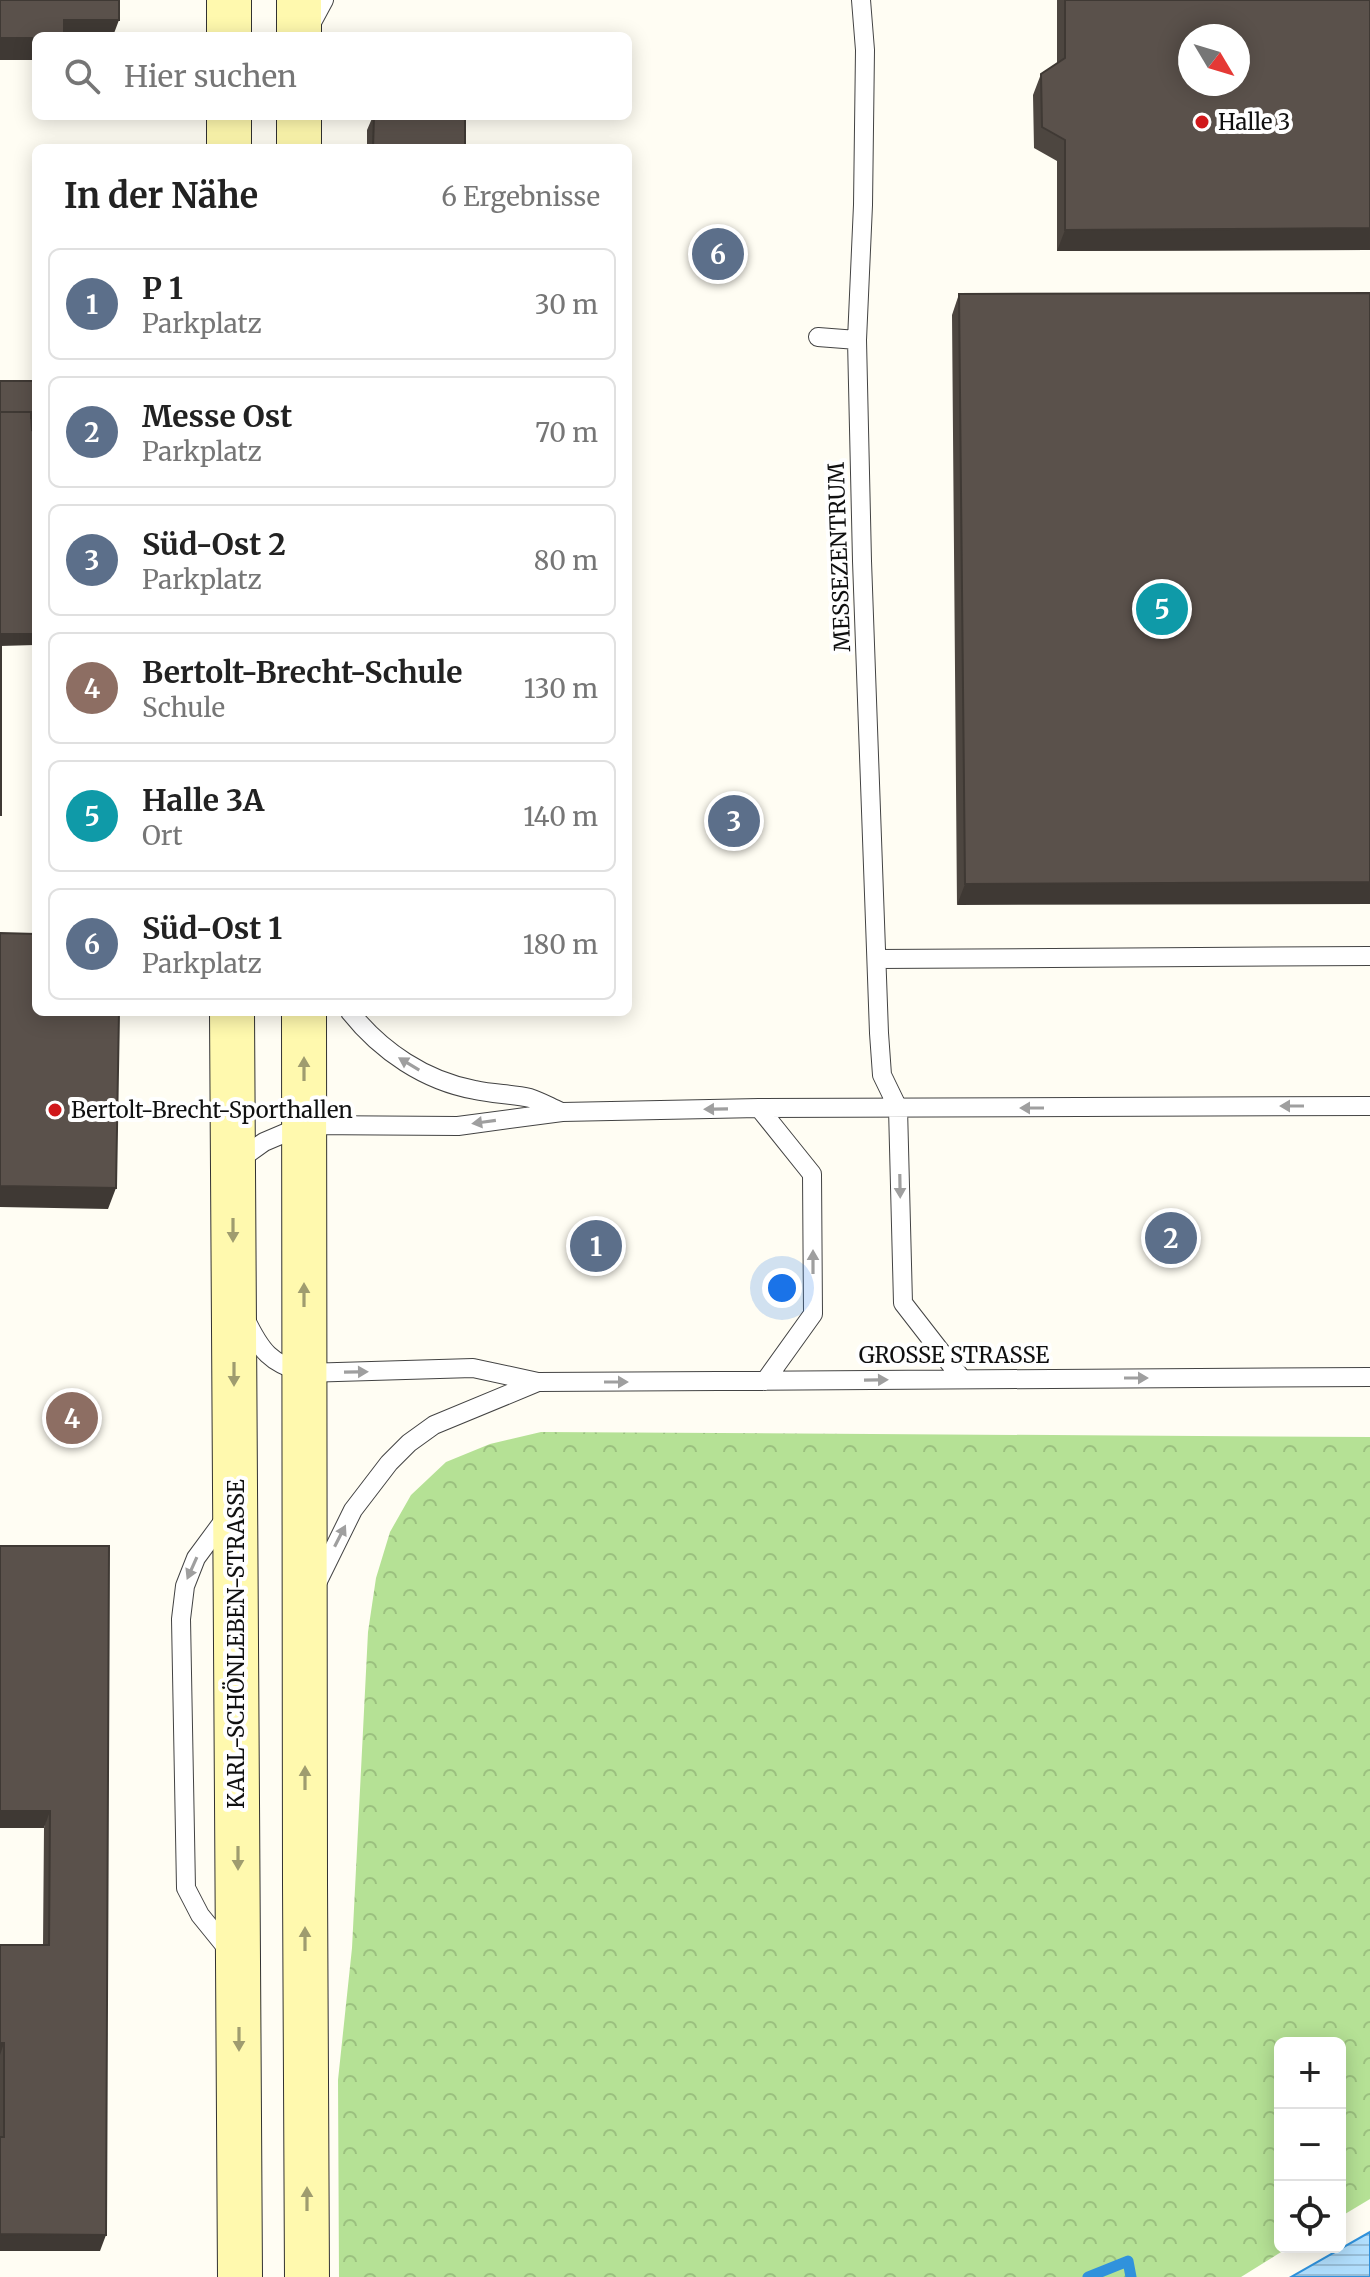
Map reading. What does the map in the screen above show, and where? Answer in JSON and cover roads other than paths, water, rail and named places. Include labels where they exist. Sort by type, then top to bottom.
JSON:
[{"type":"main road","points":[[229,0],[229,32]]},
{"type":"main road","points":[[299,0],[299,32]]},
{"type":"main road","points":[[229,120],[229,144]]},
{"type":"main road","points":[[299,120],[299,144]]},
{"type":"main road","name":"KARL-SCHÖNLEBEN-STRASSE","points":[[232,1016],[240,2277]]},
{"type":"main road","points":[[304,1016],[307,2277]]},
{"type":"lane","points":[[308,32],[324,0]]},
{"type":"lane","name":"MESSEZENTRUM","points":[[861,0],[865,50],[857,340],[862,561],[882,1075],[898,1108]]},
{"type":"lane","points":[[818,337],[857,340]]},
{"type":"lane","points":[[877,959],[1370,956]]},
{"type":"lane","points":[[353,1016],[392,1053],[438,1079],[472,1090],[532,1099],[562,1112]]},
{"type":"lane","points":[[233,1164],[264,1142],[304,1125],[458,1126],[562,1112],[759,1108],[1370,1106]]},
{"type":"lane","points":[[759,1108],[812,1174],[813,1314],[765,1381]]},
{"type":"lane","points":[[898,1108],[903,1303],[962,1379]]},
{"type":"lane","name":"GROSSE STRASSE","points":[[233,1296],[258,1345],[278,1364],[304,1373],[473,1368],[538,1382],[1370,1377]]},
{"type":"lane","name":"GROSSE STRASSE","points":[[305,1606],[353,1510],[389,1463],[409,1443],[434,1425],[538,1382]]},
{"type":"water","points":[[1370,2232],[1370,2277],[1291,2277],[1333,2253],[1346,2253],[1346,2246]]},
{"type":"waterway","points":[[1088,2277],[1128,2261],[1131,2277]]},
{"type":"place","name":"Halle 3","points":[[1202,122]]},
{"type":"place","name":"Süd-Ost 1","points":[[718,254]]},
{"type":"place","name":"Halle 3A","points":[[1162,609]]},
{"type":"place","name":"Süd-Ost 2","points":[[734,821]]},
{"type":"place","name":"Bertolt-Brecht-Sporthallen","points":[[55,1110]]},
{"type":"place","name":"Messe Ost","points":[[1171,1238]]},
{"type":"place","name":"P 1","points":[[596,1246]]},
{"type":"place","name":"Bertolt-Brecht-Schule","points":[[72,1418]]}]
